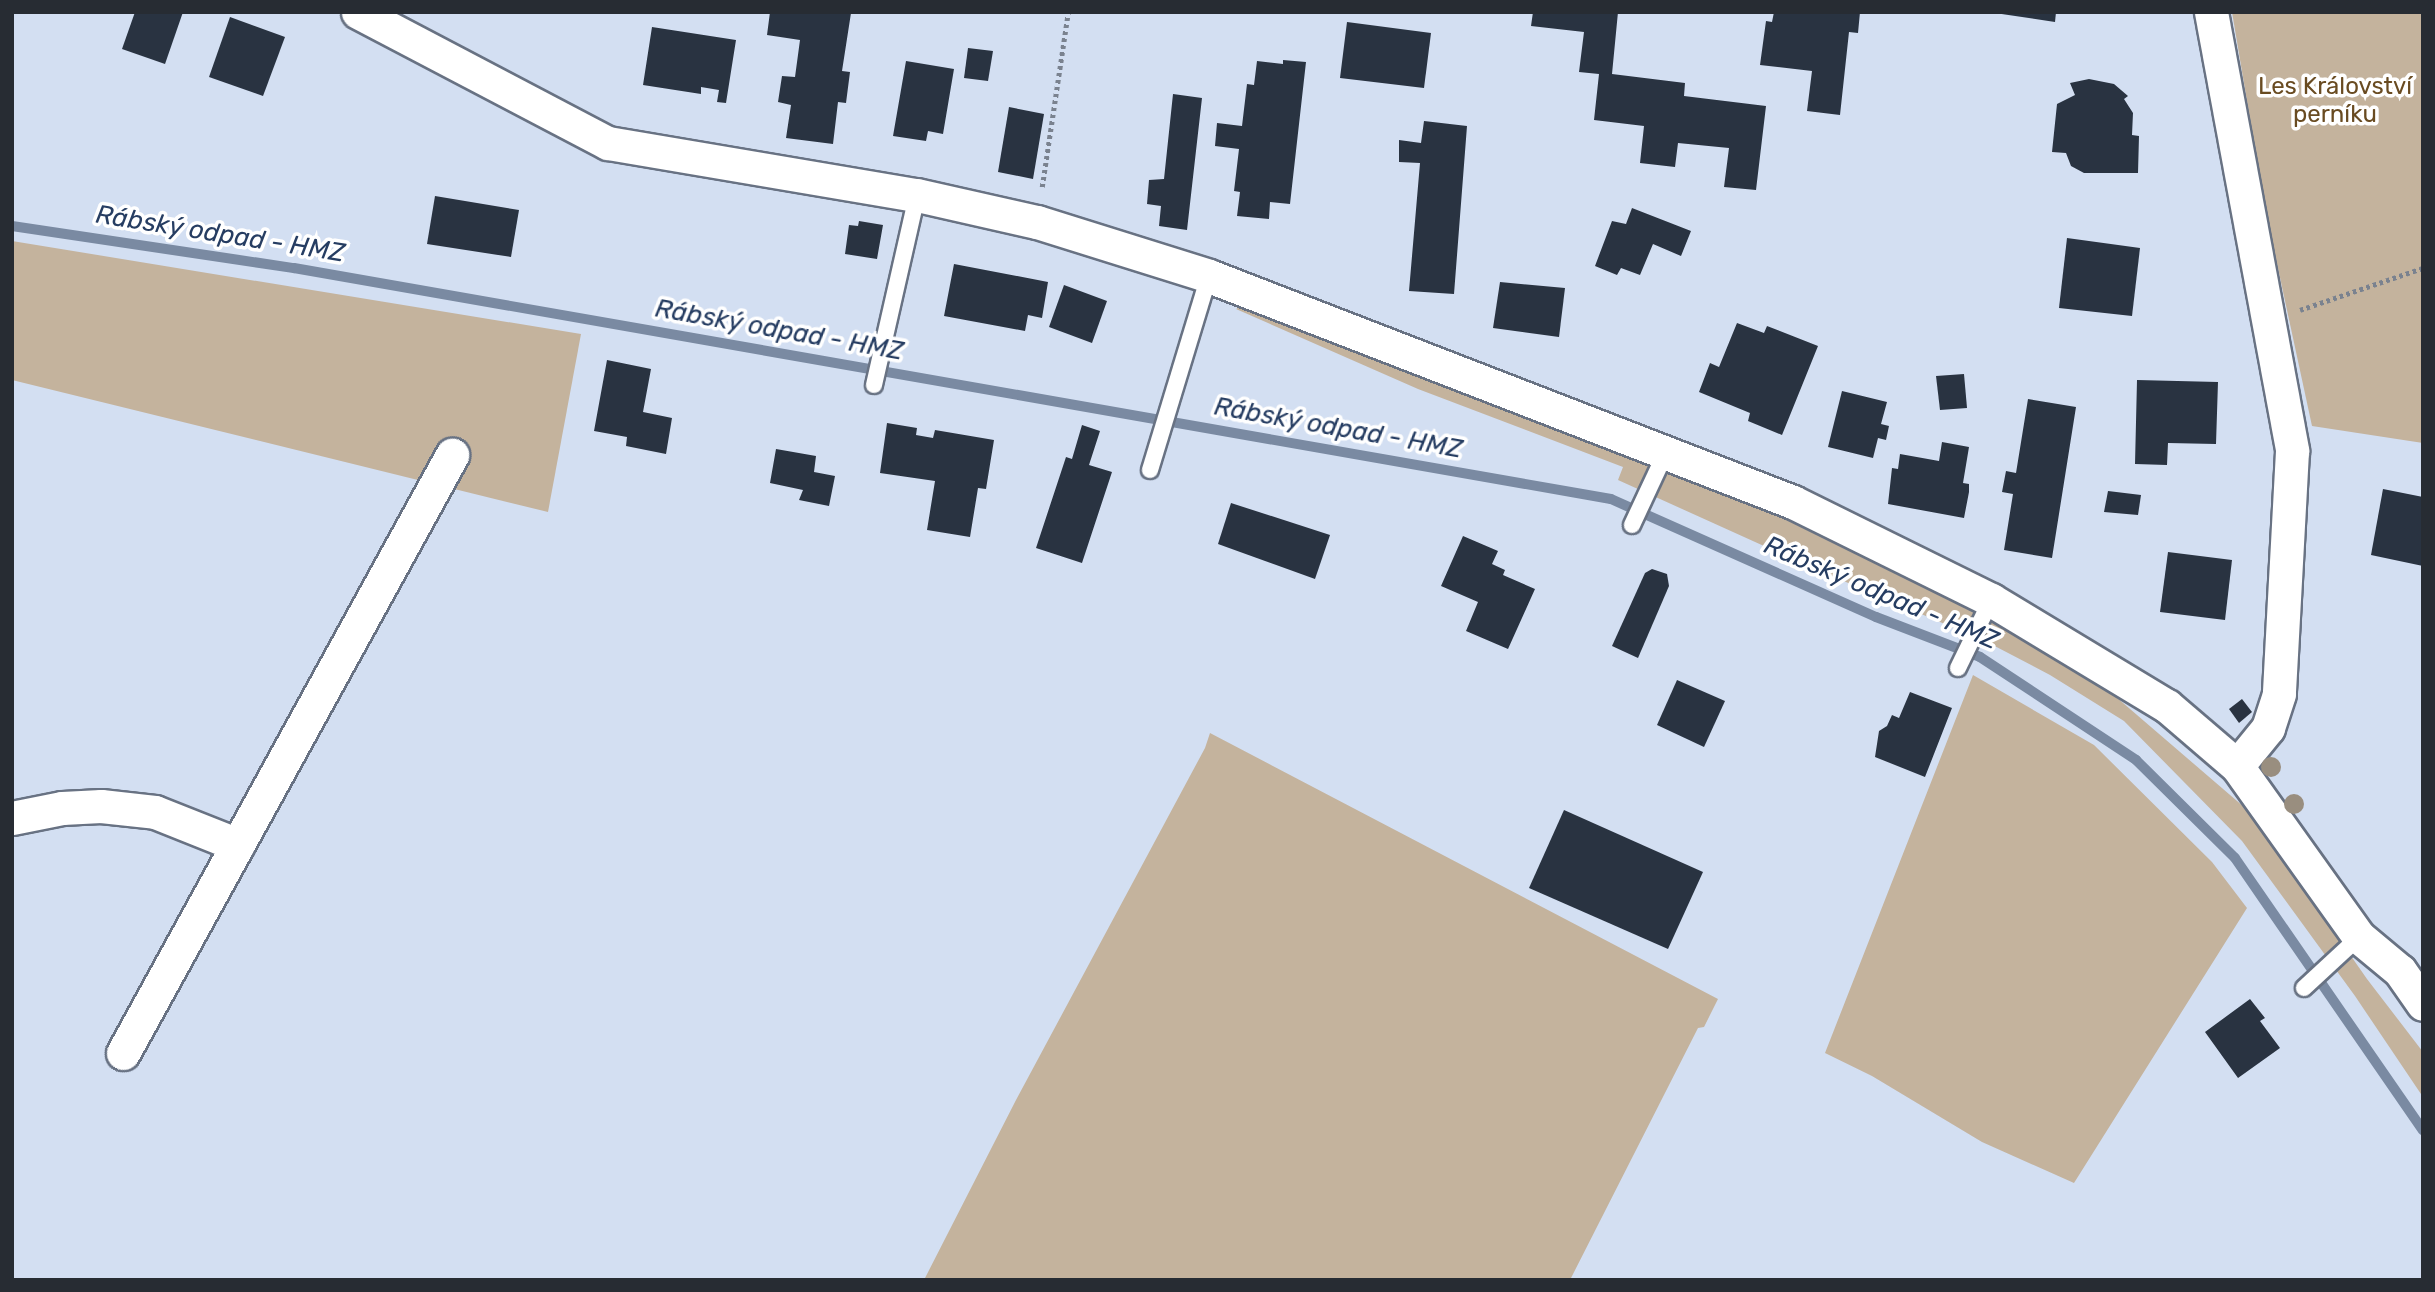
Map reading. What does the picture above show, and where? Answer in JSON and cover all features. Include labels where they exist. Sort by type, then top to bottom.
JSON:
[{"type":"street","points":[[358,12],[608,143],[917,195],[1037,222],[1209,276],[1793,502],[1985,615],[2166,706],[2237,766],[2347,948],[2411,975],[2423,1004]]},
{"type":"street","points":[[2211,12],[2292,451],[2279,694],[2268,728],[2237,766]]},
{"type":"street","points":[[123,1053],[452,455]]},
{"type":"street","points":[[12,818],[62,808],[101,806],[155,812],[237,845]]},
{"type":"lane","points":[[874,385],[917,195]]},
{"type":"lane","points":[[1150,470],[1209,276]]},
{"type":"lane","points":[[1633,525],[1667,452]]},
{"type":"lane","points":[[1958,668],[1985,615]]},
{"type":"lane","points":[[2304,988],[2347,948]]},
{"type":"path","points":[[1037,222],[1068,12]]},
{"type":"path","points":[[2269,321],[2423,268]]},
{"type":"green space","name":"Les Království perníku","points":[[2232,12],[2423,12],[2423,443],[2312,426],[2265,208]]},
{"type":"green space","points":[[12,241],[581,334],[548,512],[12,380]]},
{"type":"green space","points":[[1245,304],[1753,498],[1920,583],[2094,678],[2251,813],[2367,979],[2423,1052],[2423,1097],[2355,996],[2242,841],[2124,721],[2050,675],[1987,642],[1806,565],[1618,480],[1623,467],[1418,389],[1236,309]]},
{"type":"green space","points":[[1973,675],[2094,745],[2212,862],[2247,908],[2074,1183],[1982,1142],[1872,1076],[1825,1053]]},
{"type":"green space","points":[[1210,733],[1718,999],[1704,1027],[1698,1028],[1570,1280],[924,1280],[1016,1100],[1205,748]]},
{"type":"building","points":[[135,12],[183,12],[165,64],[122,49]]},
{"type":"building","points":[[770,12],[851,13],[842,71],[850,72],[846,103],[838,102],[833,144],[786,138],[791,105],[778,102],[782,76],[795,77],[800,40],[767,35]]},
{"type":"building","points":[[1533,12],[1618,12],[1612,74],[1685,83],[1684,96],[1766,106],[1756,190],[1724,187],[1729,148],[1678,143],[1675,167],[1640,163],[1644,126],[1594,120],[1599,74],[1579,72],[1584,32],[1531,26]]},
{"type":"building","points":[[1774,12],[1860,12],[1858,33],[1849,32],[1840,115],[1807,111],[1812,71],[1760,65],[1766,21],[1772,22]]},
{"type":"building","points":[[1988,12],[2056,12],[2055,22]]},
{"type":"building","points":[[230,17],[285,37],[263,96],[209,77]]},
{"type":"building","points":[[1347,22],[1431,33],[1424,88],[1340,78]]},
{"type":"building","points":[[652,27],[736,40],[726,103],[717,102],[719,90],[701,87],[701,94],[643,85]]},
{"type":"building","points":[[968,48],[993,51],[988,81],[964,78]]},
{"type":"building","points":[[1283,60],[1306,62],[1290,204],[1270,202],[1269,219],[1237,216],[1240,192],[1234,191],[1239,149],[1215,146],[1217,123],[1242,126],[1247,84],[1254,85],[1257,61],[1283,64]]},
{"type":"building","points":[[906,61],[954,69],[943,134],[928,131],[926,141],[893,136]]},
{"type":"building","points":[[2089,79],[2114,84],[2128,96],[2124,99],[2133,113],[2132,135],[2139,136],[2138,173],[2084,173],[2071,166],[2066,153],[2052,152],[2057,104],[2075,95],[2070,83]]},
{"type":"building","points":[[1173,94],[1202,98],[1187,230],[1159,226],[1161,206],[1147,204],[1149,180],[1164,179]]},
{"type":"building","points":[[1009,107],[1044,114],[1033,179],[998,172]]},
{"type":"building","points":[[1424,121],[1467,126],[1454,294],[1409,291],[1420,163],[1399,162],[1399,140],[1421,143]]},
{"type":"building","points":[[435,196],[519,210],[511,257],[427,244]]},
{"type":"building","points":[[1632,208],[1691,231],[1681,256],[1653,244],[1640,275],[1621,268],[1617,275],[1595,266],[1612,221],[1626,224]]},
{"type":"building","points":[[859,221],[883,225],[877,259],[845,254],[849,225],[858,226]]},
{"type":"building","points":[[2067,238],[2140,248],[2132,316],[2059,308]]},
{"type":"building","points":[[954,264],[1048,282],[1042,318],[1028,315],[1025,331],[944,316]]},
{"type":"building","points":[[1500,282],[1565,288],[1559,337],[1493,328]]},
{"type":"building","points":[[1064,285],[1107,301],[1092,343],[1049,327]]},
{"type":"building","points":[[1737,323],[1764,333],[1767,326],[1818,346],[1782,435],[1748,421],[1750,413],[1699,392],[1710,363],[1719,367]]},
{"type":"building","points":[[607,360],[651,369],[643,412],[672,418],[666,454],[626,446],[627,437],[594,431]]},
{"type":"building","points":[[1964,374],[1967,408],[1940,410],[1936,376]]},
{"type":"building","points":[[2137,380],[2218,382],[2216,444],[2168,443],[2167,465],[2135,464]]},
{"type":"building","points":[[1842,391],[1887,402],[1881,424],[1889,426],[1886,440],[1878,438],[1873,458],[1828,447]]},
{"type":"building","points":[[2028,399],[2076,407],[2052,558],[2004,550],[2013,494],[2002,492],[2006,471],[2016,473]]},
{"type":"building","points":[[887,423],[917,428],[916,435],[933,438],[935,430],[994,440],[986,489],[978,488],[970,537],[927,530],[935,481],[880,473]]},
{"type":"building","points":[[1082,425],[1100,431],[1089,465],[1112,472],[1082,563],[1036,548],[1066,457],[1072,459]]},
{"type":"building","points":[[1942,442],[1969,447],[1963,483],[1969,484],[1964,518],[1888,504],[1892,468],[1898,469],[1900,454],[1939,461]]},
{"type":"building","points":[[776,449],[816,456],[814,472],[835,476],[829,506],[799,500],[803,490],[770,483]]},
{"type":"building","points":[[2383,489],[2423,497],[2423,566],[2371,555]]},
{"type":"building","points":[[2108,491],[2141,495],[2138,515],[2104,512]]},
{"type":"building","points":[[1231,503],[1330,535],[1315,579],[1218,544]]},
{"type":"building","points":[[1463,536],[1498,551],[1492,564],[1505,570],[1503,575],[1535,589],[1508,649],[1466,631],[1478,602],[1441,586]]},
{"type":"building","points":[[2168,552],[2232,560],[2225,620],[2160,612]]},
{"type":"building","points":[[1652,569],[1667,574],[1669,586],[1638,658],[1612,646],[1645,573]]},
{"type":"building","points":[[1677,680],[1725,701],[1704,747],[1657,725]]},
{"type":"building","points":[[1910,692],[1952,708],[1925,777],[1875,757],[1879,731],[1887,726],[1892,715],[1899,718]]},
{"type":"building","points":[[2242,699],[2252,712],[2239,723],[2229,709]]},
{"type":"building","points":[[1564,810],[1703,872],[1668,949],[1529,888]]},
{"type":"building","points":[[2250,999],[2265,1018],[2260,1021],[2280,1048],[2238,1078],[2205,1032]]},
{"type":"waterway","name":"Rábský odpad - HMZ","points":[[12,226],[294,268],[1611,499],[1876,617],[1980,657],[2136,760],[2235,858],[2423,1131]]}]
